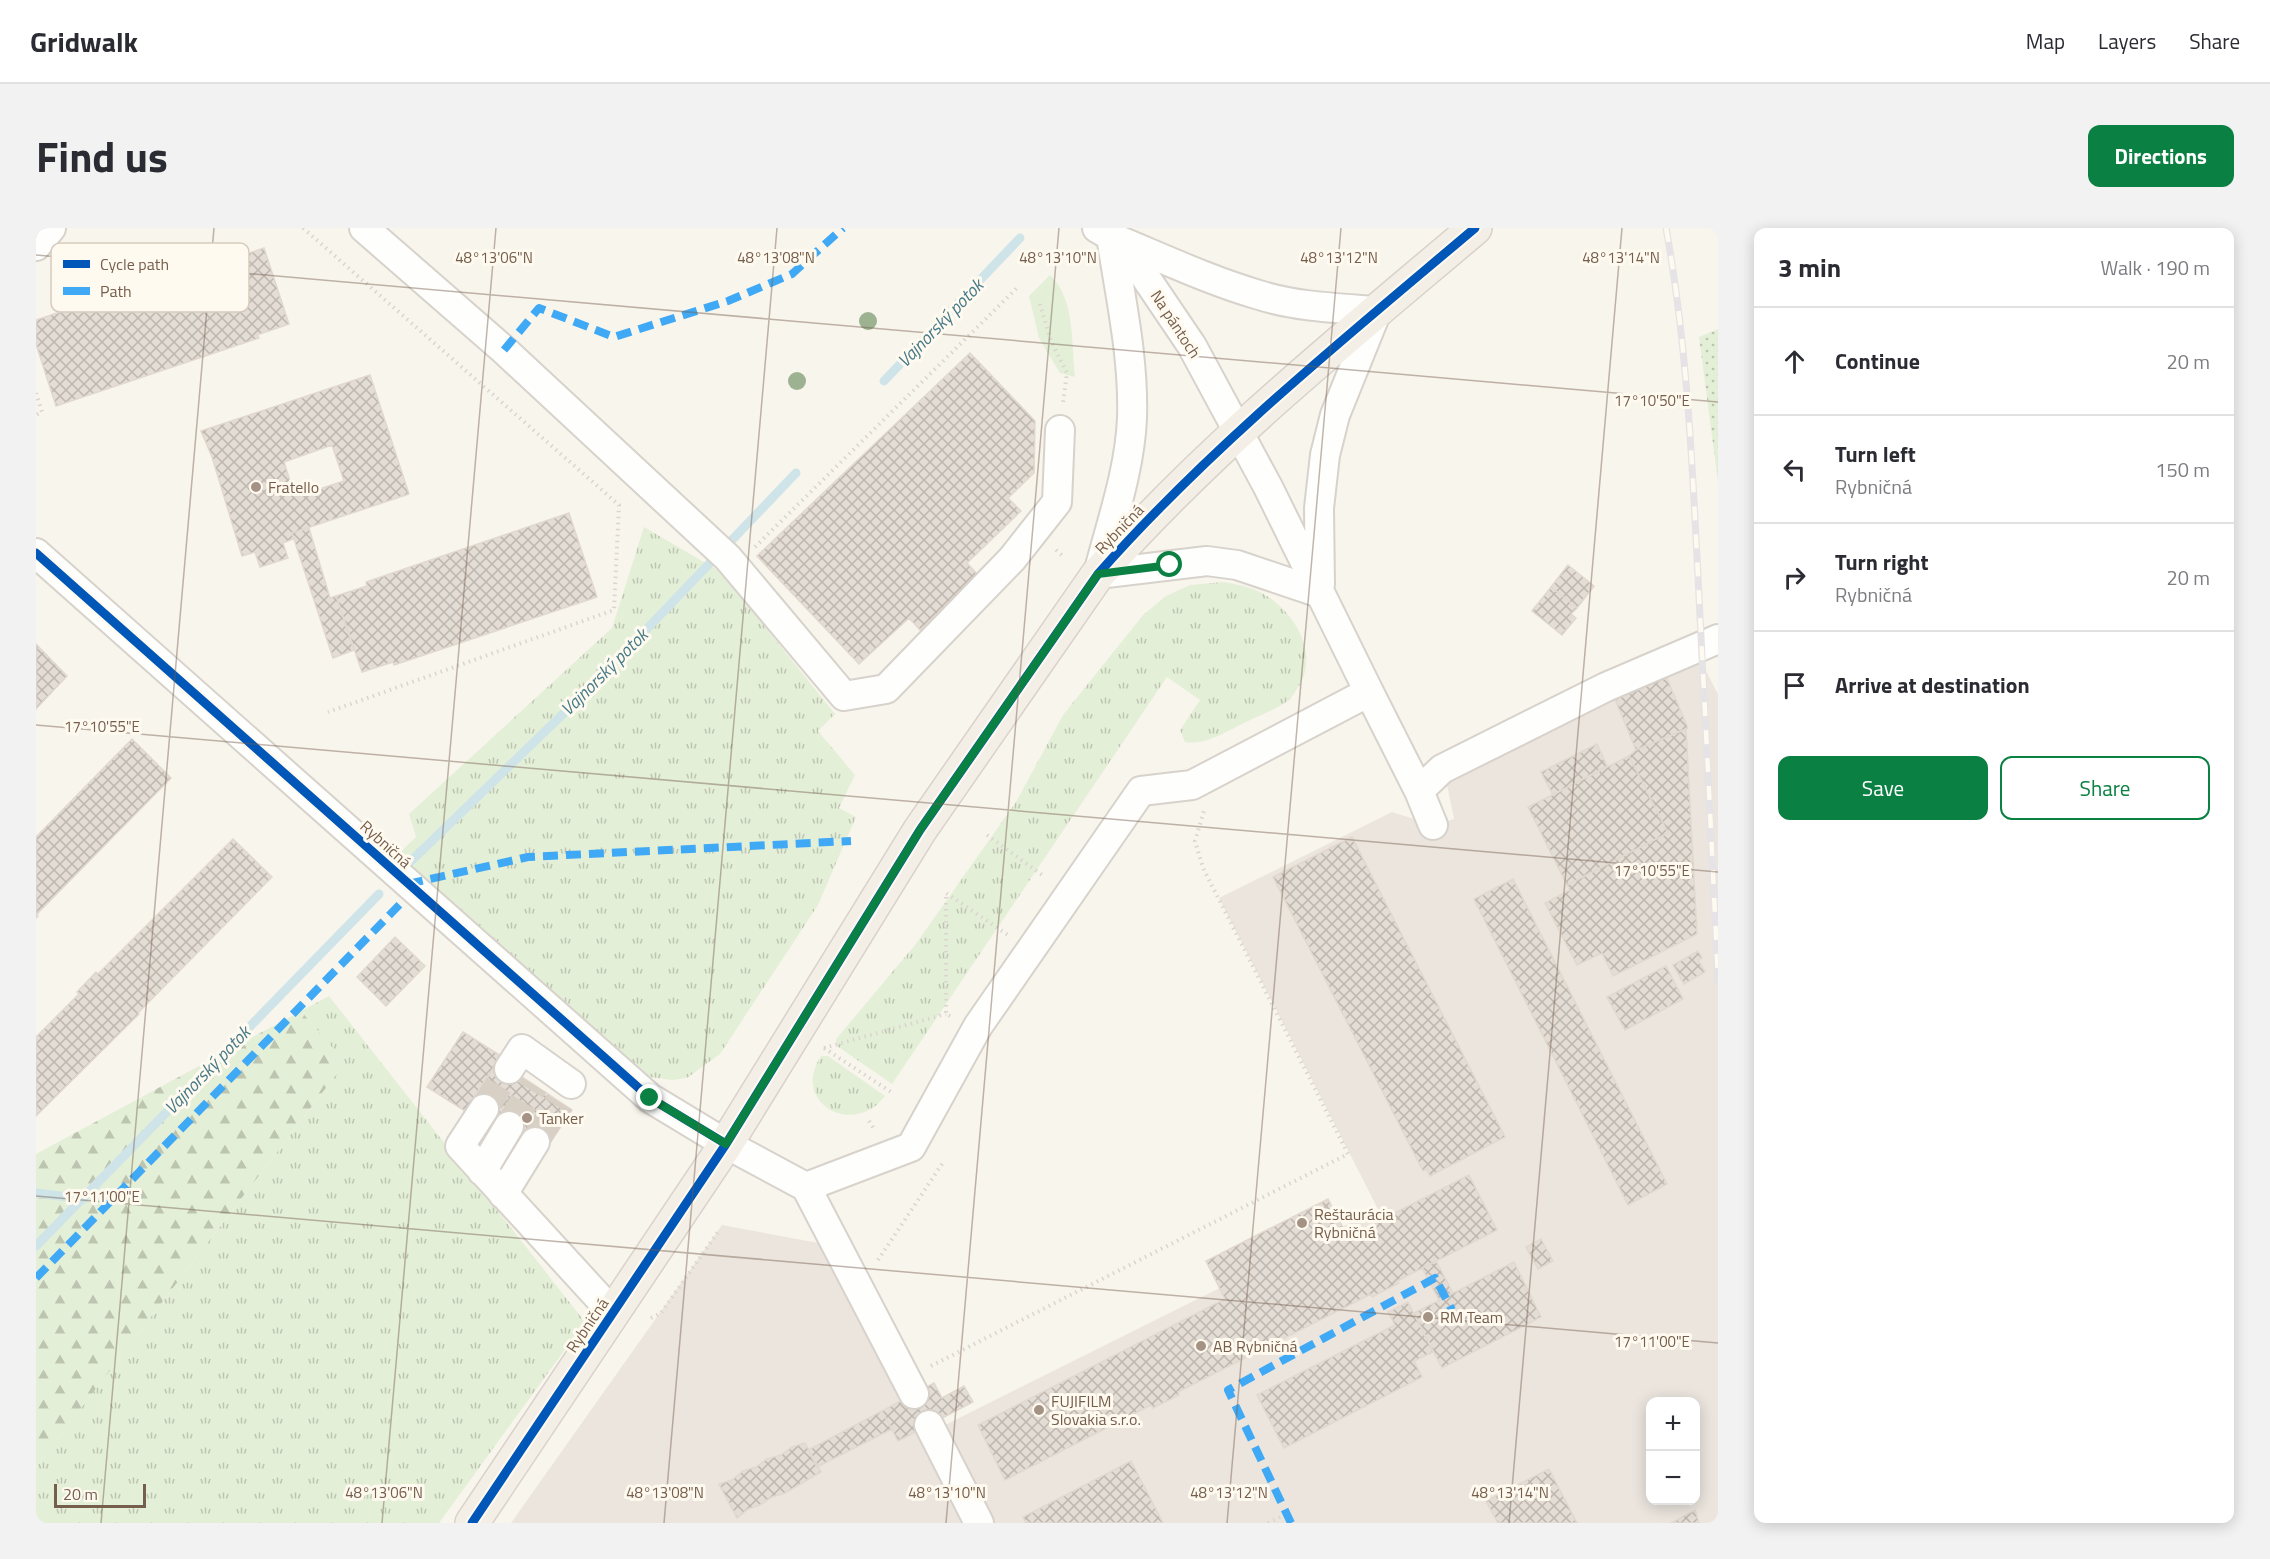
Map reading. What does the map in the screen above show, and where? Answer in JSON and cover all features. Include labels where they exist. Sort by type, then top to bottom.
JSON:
[{"type":"main road","name":"Rybničná","points":[[472,1523],[726,1144],[920,830],[1098,574],[1132,535],[1239,433],[1475,228]]},
{"type":"street","points":[[36,246],[51,228]]},
{"type":"street","points":[[364,228],[504,350],[732,562],[844,696],[886,689],[1012,559],[1056,502],[1060,429]]},
{"type":"street","points":[[1104,232],[1213,279],[1260,296],[1301,304],[1377,311],[1335,415],[1325,455],[1319,508],[1320,592],[1237,565],[1207,561],[1098,574],[1129,448],[1132,418],[1131,378],[1104,232]]},
{"type":"street","name":"Na pántoch","points":[[1104,232],[1144,275],[1192,346],[1320,592],[1419,791],[1433,825]]},
{"type":"street","name":"Rybničná","points":[[36,553],[650,1098],[726,1144]]},
{"type":"street","points":[[1419,791],[1442,769],[1606,687],[1718,639]]},
{"type":"street","points":[[806,1187],[911,1147],[974,1035],[1141,791],[1192,785],[1369,692]]},
{"type":"street","points":[[509,1069],[522,1048],[540,1076],[565,1093],[591,1072],[612,1065]]},
{"type":"street","points":[[484,1109],[460,1146],[614,1313]]},
{"type":"street","points":[[482,1171],[509,1126]]},
{"type":"street","points":[[503,1194],[535,1142]]},
{"type":"street","points":[[726,1144],[806,1187],[910,1386]]},
{"type":"street","points":[[929,1425],[979,1523]]},
{"type":"path","points":[[303,228],[619,505],[614,610],[328,712]]},
{"type":"path","points":[[732,562],[1019,286]]},
{"type":"path","points":[[1040,304],[1051,341],[1067,373],[1060,429]]},
{"type":"path","points":[[36,393],[42,412],[36,415]]},
{"type":"path","points":[[910,1386],[931,1366],[1348,1154],[1203,868],[1195,841],[1205,808]]},
{"type":"path","points":[[987,836],[1070,894]]},
{"type":"path","points":[[946,1014],[946,893],[1030,951]]},
{"type":"path","points":[[946,1014],[974,1035]]},
{"type":"path","points":[[894,1094],[824,1048],[946,1014]]},
{"type":"path","points":[[878,1261],[944,1161]]},
{"type":"path","points":[[646,1325],[652,1316],[661,1313],[718,1232]]},
{"type":"path","points":[[926,1355],[931,1366]]},
{"type":"path","points":[[1268,1523],[1286,1514]]},
{"type":"shaded area","points":[[1695,650],[1718,694],[1718,1523],[511,1523],[722,1225],[840,1247],[933,1431],[1378,1209],[1219,898],[1392,812],[1433,825],[1454,819],[1445,775]]},
{"type":"green space","points":[[1050,275],[1058,285],[1068,310],[1075,377],[1060,373],[1039,338],[1029,296]]},
{"type":"green space","points":[[1718,329],[1718,482],[1699,337]]},
{"type":"green space","points":[[644,527],[721,572],[835,714],[818,731],[855,775],[839,808],[856,817],[818,905],[720,1054],[687,1078],[672,1080],[650,1077],[634,1066],[393,859],[416,837],[409,814],[612,628]]},
{"type":"green space","points":[[1223,582],[1246,587],[1267,596],[1288,614],[1296,625],[1306,651],[1306,664],[1304,677],[1290,699],[1213,738],[1200,742],[1185,742],[1180,730],[1200,700],[1167,677],[892,1084],[837,1046],[836,1039],[915,945],[1016,802],[1063,715],[1143,615],[1166,596],[1190,585]]},
{"type":"green space","points":[[329,996],[585,1322],[439,1523],[36,1523],[36,1467],[345,1063],[301,1011]]},
{"type":"green space","points":[[301,1011],[345,1063],[36,1467],[36,1154]]},
{"type":"green space","points":[[821,1056],[828,1056],[885,1096],[872,1108],[858,1114],[843,1114],[830,1109],[819,1100],[814,1088],[814,1073]]},
{"type":"building","points":[[264,248],[289,324],[257,335],[259,338],[56,406],[36,344],[36,320],[60,312],[249,312],[249,253]]},
{"type":"building","points":[[970,353],[1035,421],[1034,473],[1008,498],[1021,511],[967,563],[978,575],[920,630],[909,618],[859,664],[757,556]]},
{"type":"building","points":[[370,375],[409,494],[292,533],[293,539],[283,543],[288,558],[260,567],[255,552],[242,556],[212,457],[201,431]],"holes":[[[332,445],[344,481],[295,497],[284,462]]]},
{"type":"building","points":[[569,513],[597,597],[394,665],[393,662],[362,672],[336,596],[367,586],[366,582]]},
{"type":"building","points":[[309,528],[330,598],[336,596],[354,650],[333,658],[292,533]]},
{"type":"building","points":[[1568,565],[1594,586],[1577,608],[1551,587]]},
{"type":"building","points":[[1551,587],[1577,608],[1571,614],[1576,618],[1562,635],[1532,611]]},
{"type":"building","points":[[36,644],[67,676],[36,709]]},
{"type":"building","points":[[1666,676],[1688,728],[1636,750],[1614,697]]},
{"type":"building","points":[[1686,729],[1697,934],[1613,976],[1602,953],[1577,965],[1545,903],[1570,890],[1567,885],[1668,833],[1629,756],[1636,750]]},
{"type":"building","points":[[132,739],[171,778],[37,914],[36,918],[36,837]]},
{"type":"building","points":[[1597,744],[1607,766],[1553,795],[1541,772]]},
{"type":"building","points":[[1629,756],[1668,833],[1567,885],[1528,807]]},
{"type":"building","points":[[1352,837],[1505,1137],[1430,1176],[1426,1169],[1423,1171],[1273,877]]},
{"type":"building","points":[[233,839],[272,877],[36,1116],[36,1037],[79,994],[77,992],[96,972],[98,974]]},
{"type":"building","points":[[1513,879],[1667,1184],[1628,1205],[1474,899]]},
{"type":"building","points":[[395,937],[425,966],[386,1006],[357,977]]},
{"type":"building","points":[[1698,951],[1702,958],[1698,960],[1705,972],[1684,984],[1673,965]]},
{"type":"building","points":[[1666,966],[1683,999],[1625,1030],[1607,997]]},
{"type":"building","points":[[463,1032],[501,1056],[465,1111],[427,1087]]},
{"type":"building","points":[[498,1061],[572,1110],[546,1149],[472,1101]]},
{"type":"building","name":"AB Rybničná","points":[[1469,1175],[1497,1230],[1397,1281],[1399,1283],[1372,1297],[1371,1294],[1178,1392],[1179,1395],[1153,1408],[1151,1405],[1005,1480],[978,1425],[1225,1299],[1206,1261],[1328,1199],[1348,1237]]},
{"type":"building","points":[[1541,1239],[1553,1261],[1538,1269],[1526,1247]]},
{"type":"building","points":[[1436,1261],[1453,1293],[1439,1300],[1422,1268]]},
{"type":"building","points":[[1514,1262],[1541,1317],[1442,1368],[1414,1313]]},
{"type":"building","points":[[1408,1302],[1433,1352],[1414,1361],[1422,1377],[1284,1448],[1257,1395],[1395,1325],[1388,1312]]},
{"type":"building","points":[[934,1383],[942,1398],[964,1386],[973,1402],[898,1441],[882,1411]]},
{"type":"building","points":[[882,1411],[892,1429],[817,1467],[808,1450]]},
{"type":"building","points":[[805,1443],[821,1472],[785,1493],[748,1509],[737,1518],[719,1484],[732,1480],[743,1471],[781,1455],[792,1447]]},
{"type":"building","points":[[1131,1461],[1163,1523],[1026,1523],[1023,1517]]},
{"type":"building","points":[[1549,1469],[1577,1523],[1498,1523],[1486,1501]]},
{"type":"building","points":[[1695,1510],[1699,1523],[1671,1523]]},
{"type":"waterway","name":"Vajnorský potok","points":[[884,381],[1020,238]]},
{"type":"waterway","name":"Vajnorský potok","points":[[407,865],[597,681],[796,473]]},
{"type":"waterway","name":"Vajnorský potok","points":[[36,1246],[379,894]]},
{"type":"waterway","points":[[36,1193],[84,1199]]},
{"type":"tunnel","points":[[484,1109],[509,1069]]},
{"type":"tunnel","points":[[509,1126],[534,1085]]},
{"type":"tunnel","points":[[535,1142],[559,1102]]},
{"type":"railway","points":[[1666,228],[1684,358],[1691,445],[1718,981]]},
{"type":"marked path","points":[[504,350],[539,308],[614,337],[728,301],[792,274],[843,228]]},
{"type":"marked path","points":[[408,884],[528,857],[851,841]]},
{"type":"marked path","points":[[36,1278],[404,900]]},
{"type":"marked path","points":[[1291,1523],[1228,1390],[1435,1278],[1452,1310]]},
{"type":"cycle path","points":[[472,1523],[726,1144],[920,830],[1098,574],[1186,481],[1233,437],[1328,352],[1475,228]]},
{"type":"cycle path","points":[[36,553],[650,1098],[726,1144]]},
{"type":"place","name":"Fratello","points":[[256,487]]},
{"type":"place","name":"Tanker","points":[[527,1118]]},
{"type":"place","name":"Reštaurácia Rybničná","points":[[1302,1223]]},
{"type":"place","name":"RM Team","points":[[1428,1317]]},
{"type":"place","name":"AB Rybničná","points":[[1201,1346]]},
{"type":"place","name":"FUJIFILM Slovakia s.r.o.","points":[[1039,1410]]},
{"type":"route","points":[[650,1098],[726,1144],[920,830],[1098,574],[1170,565]]}]
